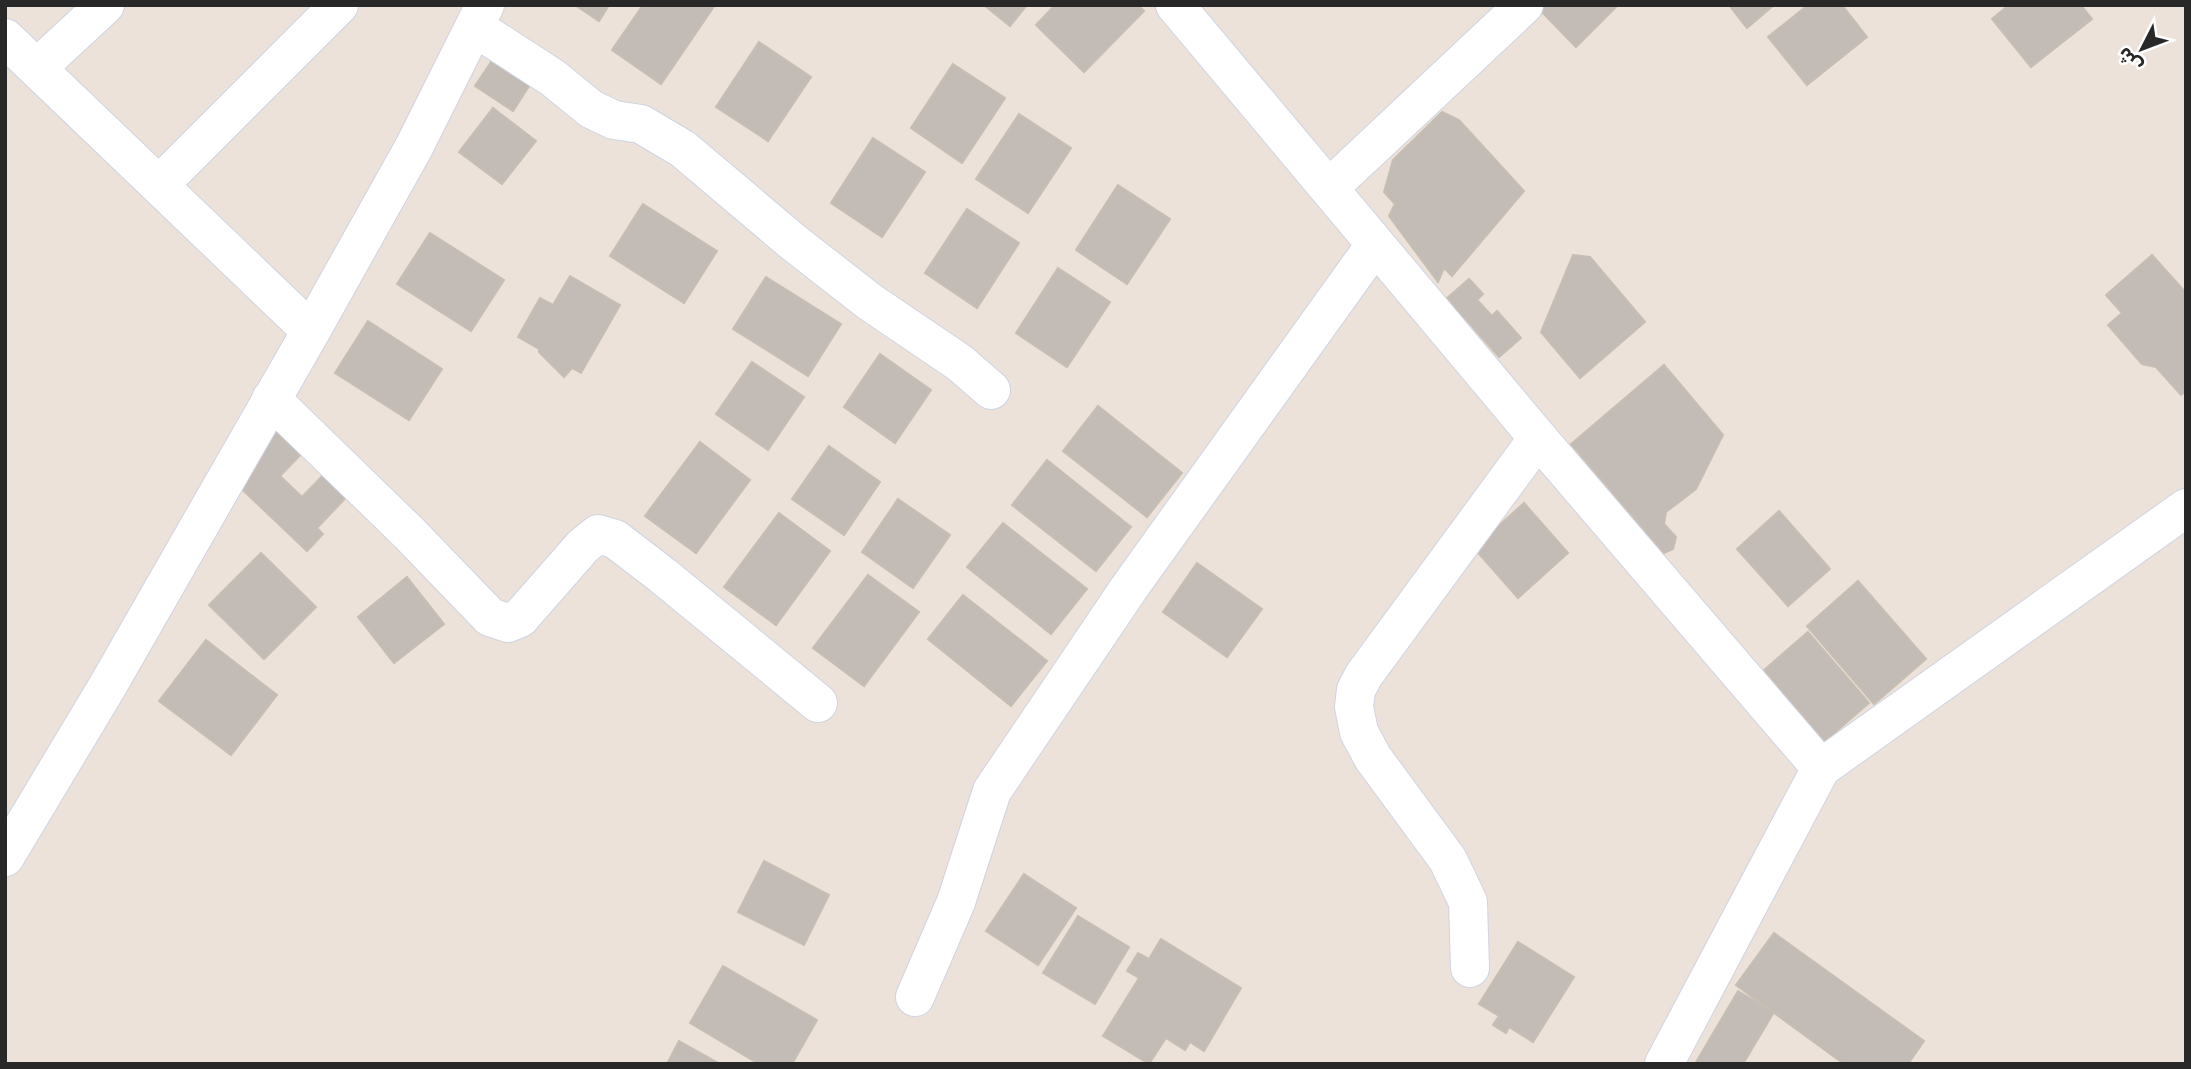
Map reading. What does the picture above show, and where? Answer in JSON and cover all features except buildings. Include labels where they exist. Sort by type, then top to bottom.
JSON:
[{"type":"street","points":[[37,68],[105,5]]},
{"type":"street","points":[[159,185],[339,5]]},
{"type":"street","points":[[1175,5],[1538,438],[1821,768]]},
{"type":"street","points":[[1329,188],[1524,5]]},
{"type":"street","points":[[5,857],[107,687],[311,331],[414,147],[480,17],[591,109],[614,120],[641,124],[683,149],[793,242],[870,302],[960,363],[991,390]]},
{"type":"street","points":[[5,38],[311,331]]},
{"type":"street","points":[[915,998],[956,902],[992,791],[1129,588],[1375,244]]},
{"type":"street","points":[[271,399],[410,533],[490,617],[508,623],[520,618],[583,547],[598,534],[606,535],[662,575],[818,703]]},
{"type":"street","points":[[1470,968],[1468,902],[1448,860],[1373,758],[1359,732],[1353,707],[1356,690],[1364,675],[1538,438]]},
{"type":"street","points":[[1664,1064],[1821,768],[2186,508]]}]
